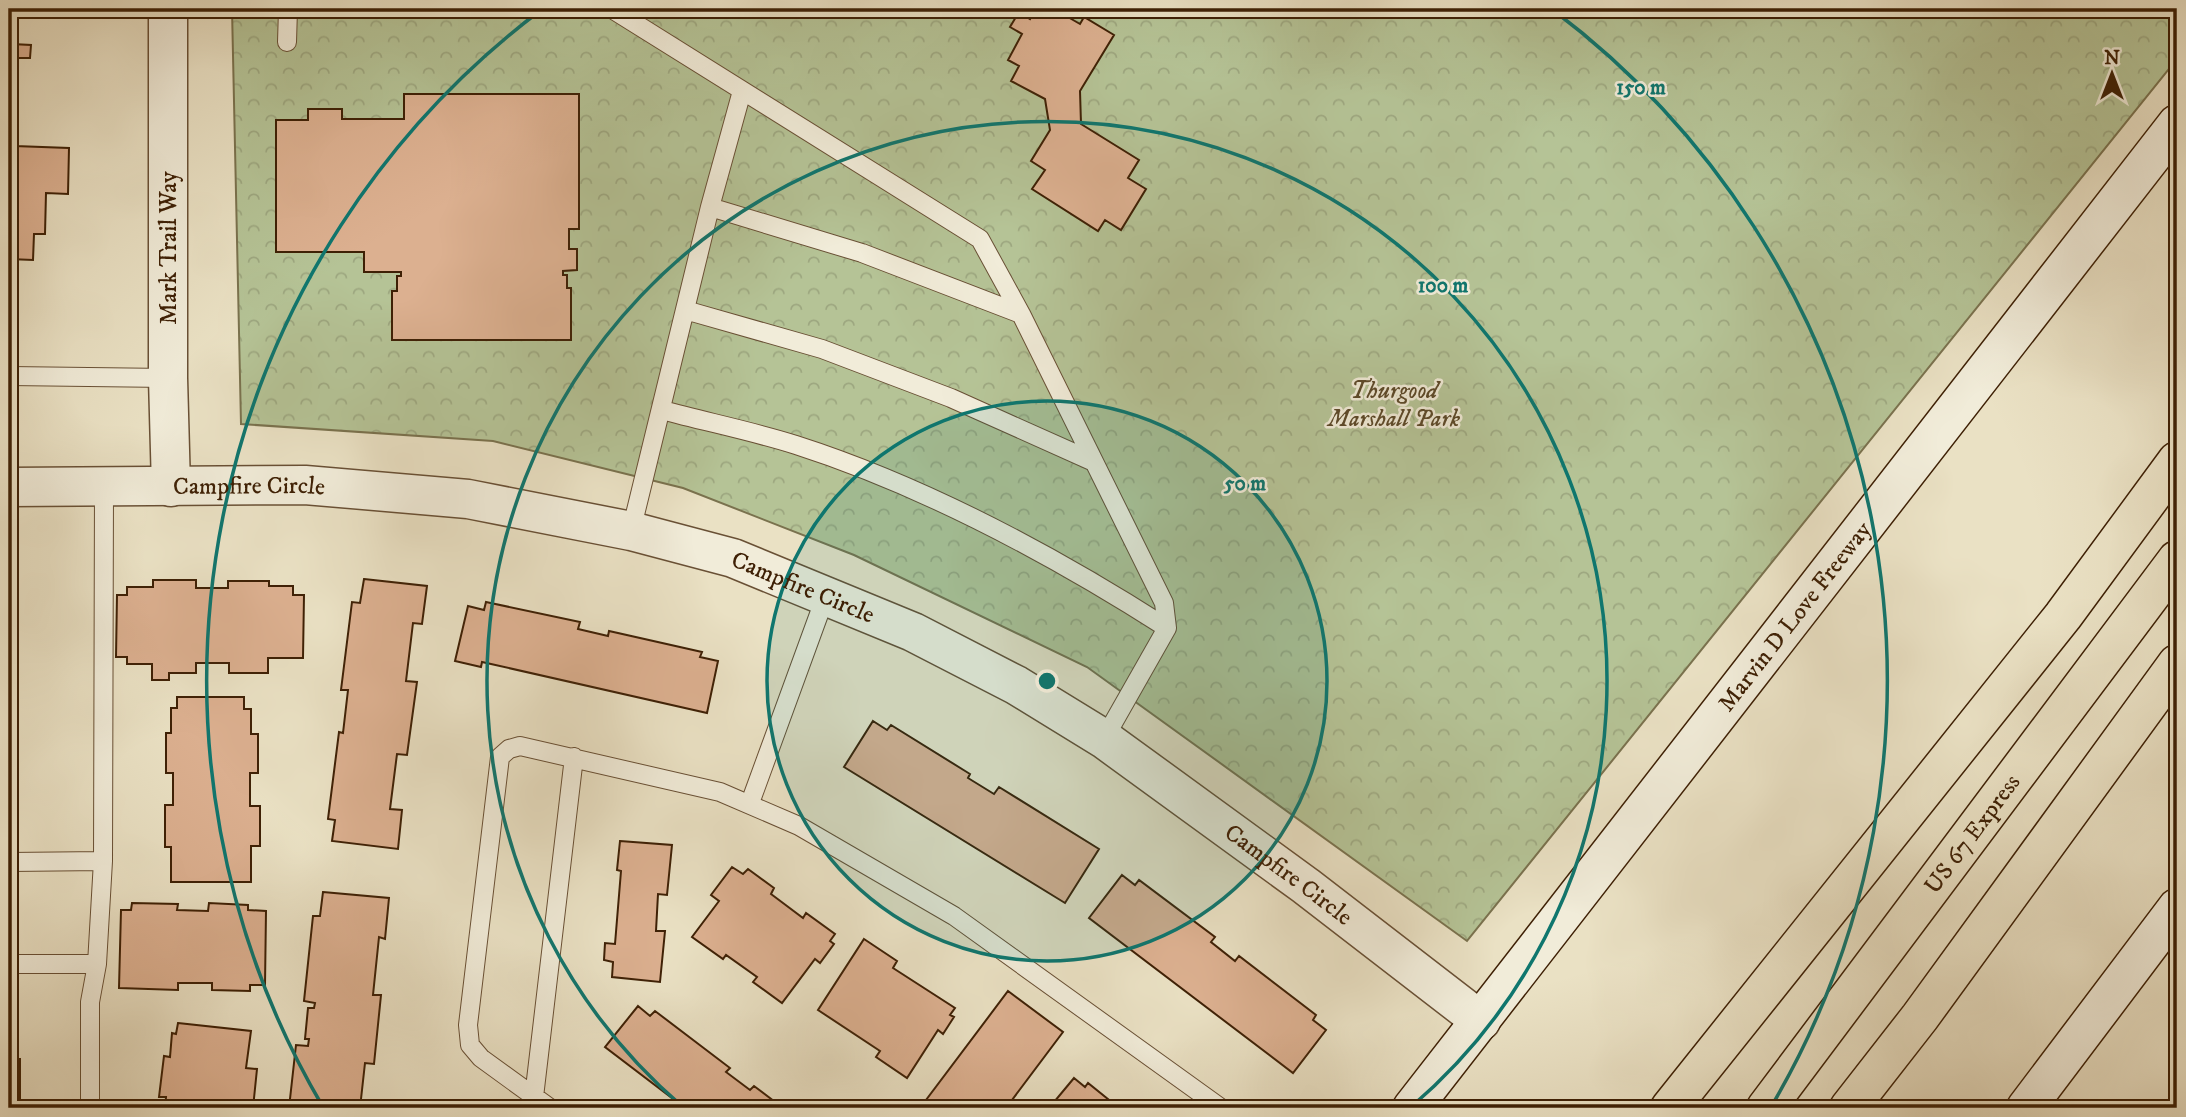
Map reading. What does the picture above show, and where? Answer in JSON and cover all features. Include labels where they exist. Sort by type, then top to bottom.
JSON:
[{"type":"highway","points":[[1670,1108],[2063,616],[2177,461]]},
{"type":"highway","name":"US 67 Express","points":[[1766,1108],[2177,561]]},
{"type":"highway","points":[[1849,1108],[1920,1017],[2177,664]]},
{"type":"highway","points":[[1877,1108],[1920,1017]]},
{"type":"street","name":"Mark Trail Way","points":[[168,9],[168,378],[171,487]]},
{"type":"street","name":"Marvin D Love Freeway","points":[[1412,1108],[2177,124]]},
{"type":"street","name":"Campfire Circle","points":[[9,487],[305,485],[468,499],[631,531],[733,558],[913,632],[1016,685],[1104,739],[1306,886],[1481,1021]]},
{"type":"street","points":[[2026,1108],[2177,908]]},
{"type":"lane","points":[[287,42],[288,9]]},
{"type":"lane","points":[[612,9],[980,239],[1021,314],[1164,603],[1167,628],[1104,739]]},
{"type":"lane","points":[[631,531],[710,207],[742,91]]},
{"type":"lane","points":[[710,207],[862,253],[1021,314]]},
{"type":"lane","points":[[685,310],[822,349],[951,398],[1094,461]]},
{"type":"lane","points":[[9,376],[168,378]]},
{"type":"lane","points":[[662,410],[796,445],[928,496],[1088,578],[1167,628]]},
{"type":"lane","points":[[90,1108],[90,1002],[97,964],[103,861],[104,488]]},
{"type":"lane","points":[[750,803],[827,595]]},
{"type":"lane","points":[[550,1108],[481,1058],[470,1045],[468,1025],[500,757],[509,749],[520,746],[720,792],[799,826],[954,916],[1221,1108]]},
{"type":"lane","points":[[534,1097],[574,757]]},
{"type":"lane","points":[[9,862],[103,861]]},
{"type":"lane","points":[[9,964],[97,964]]},
{"type":"green space","name":"Thurgood Marshall Park","points":[[232,9],[2177,9],[2177,59],[1467,941],[1087,667],[854,555],[683,488],[493,441],[241,424]]},
{"type":"building","points":[[9,9],[13,9],[12,44],[31,45],[30,58],[14,58],[13,88],[9,88]]},
{"type":"building","points":[[1036,9],[1054,9],[1080,24],[1084,17],[1114,35],[1080,91],[1081,124],[1139,160],[1128,178],[1146,189],[1121,230],[1105,220],[1098,231],[1032,189],[1045,170],[1031,161],[1050,130],[1045,99],[1011,81],[1019,66],[1008,60],[1022,34],[1010,27],[1019,12],[1030,19]]},
{"type":"building","points":[[404,94],[579,94],[579,229],[569,229],[569,249],[577,249],[577,270],[563,271],[563,275],[567,275],[567,288],[571,288],[571,340],[392,340],[392,291],[397,291],[397,276],[401,276],[401,272],[364,272],[364,252],[276,252],[276,120],[308,120],[308,109],[342,109],[342,119],[404,119]]},
{"type":"building","points":[[9,137],[16,137],[15,146],[69,148],[68,194],[46,193],[45,234],[34,234],[33,260],[9,259]]},
{"type":"building","points":[[364,579],[427,586],[422,624],[413,623],[406,681],[417,682],[407,755],[397,754],[390,809],[402,810],[398,849],[332,841],[335,820],[328,819],[339,732],[343,733],[348,690],[341,690],[352,602],[360,603]]},
{"type":"building","points":[[153,580],[196,580],[196,588],[228,588],[228,581],[269,581],[269,586],[293,586],[293,595],[304,595],[303,658],[268,658],[268,673],[229,673],[229,663],[196,663],[196,673],[169,673],[169,680],[152,680],[152,664],[127,664],[127,657],[116,657],[117,595],[127,595],[127,587],[153,587]]},
{"type":"building","points":[[486,602],[580,622],[578,629],[608,636],[609,631],[702,652],[700,657],[718,661],[707,713],[482,662],[481,667],[455,661],[468,606],[484,610]]},
{"type":"building","points":[[177,697],[244,697],[244,709],[251,709],[251,734],[258,734],[258,773],[250,773],[250,806],[260,806],[260,846],[251,846],[251,882],[171,882],[171,847],[165,847],[165,805],[173,805],[173,773],[166,773],[166,733],[171,733],[171,708],[177,708]]},
{"type":"building","points":[[873,721],[887,730],[891,725],[970,774],[968,778],[994,794],[999,787],[1099,849],[1065,903],[844,767]]},
{"type":"building","points":[[620,841],[672,845],[667,895],[658,894],[656,931],[665,931],[660,982],[612,977],[613,962],[604,960],[605,943],[615,944],[621,871],[617,870]]},
{"type":"building","points":[[732,867],[743,874],[748,869],[774,888],[771,894],[803,918],[806,913],[835,934],[830,941],[834,944],[820,963],[815,959],[782,1003],[753,982],[757,977],[726,955],[723,959],[692,937],[719,901],[711,895]]},
{"type":"building","points":[[1122,875],[1135,885],[1139,880],[1215,937],[1211,942],[1235,961],[1239,956],[1316,1015],[1313,1020],[1326,1030],[1293,1073],[1089,918]]},
{"type":"building","points":[[323,892],[389,898],[385,939],[379,937],[373,995],[381,995],[374,1064],[365,1063],[360,1108],[289,1108],[296,1045],[308,1046],[309,1039],[305,1039],[308,1008],[314,1008],[315,1003],[304,1001],[313,916],[320,916]]},
{"type":"building","points":[[132,903],[178,904],[177,910],[208,911],[209,903],[248,905],[248,910],[266,911],[265,985],[250,985],[250,991],[212,990],[212,983],[178,983],[178,990],[119,988],[121,910],[131,910]]},
{"type":"building","points":[[864,939],[897,961],[893,968],[955,1008],[950,1015],[954,1017],[943,1034],[938,1030],[907,1078],[876,1057],[880,1051],[818,1010]]},
{"type":"building","points":[[1008,991],[1063,1032],[1006,1108],[920,1108]]},
{"type":"building","points":[[638,1006],[650,1016],[655,1011],[730,1068],[726,1072],[750,1090],[754,1086],[783,1108],[685,1108],[605,1047]]},
{"type":"building","points":[[178,1023],[251,1031],[246,1068],[257,1069],[253,1108],[165,1108],[166,1097],[159,1097],[164,1056],[170,1057],[172,1033],[176,1034]]},
{"type":"building","points":[[9,1033],[11,1059],[20,1059],[20,1100],[11,1100],[11,1108],[9,1108]]},
{"type":"building","points":[[1074,1078],[1085,1087],[1088,1083],[1119,1108],[1049,1108]]}]
